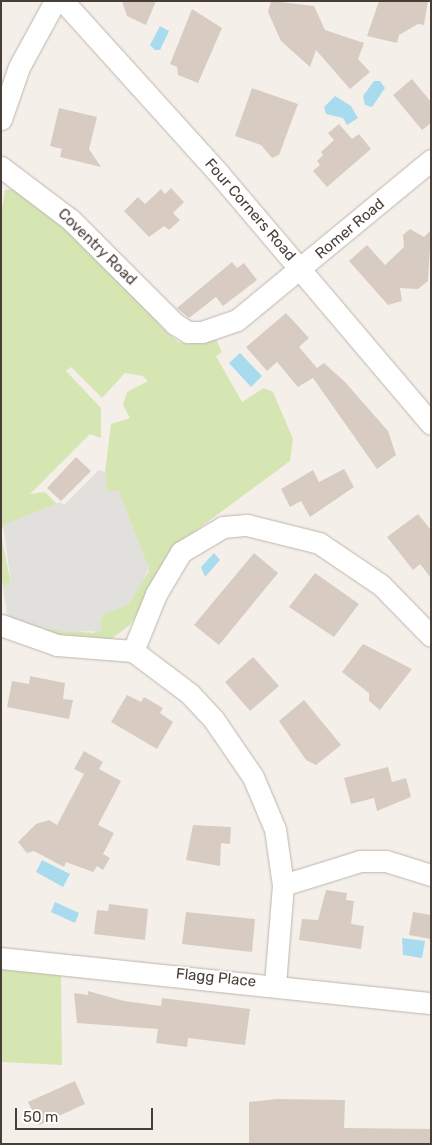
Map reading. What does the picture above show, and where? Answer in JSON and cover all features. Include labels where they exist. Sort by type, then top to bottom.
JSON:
[{"type":"street","points":[[1,119],[19,67],[54,1]]},
{"type":"street","name":"Four Corners Road","points":[[64,1],[302,270],[431,424]]},
{"type":"street","name":"Romer Road","points":[[188,332],[202,332],[237,320],[302,270],[431,160]]},
{"type":"street","name":"Coventry Road","points":[[1,167],[71,220],[175,324],[188,332]]},
{"type":"street","points":[[133,651],[156,594],[182,552],[224,528],[247,525],[319,543],[382,585],[431,636]]},
{"type":"street","points":[[1,625],[57,645],[133,651],[190,694],[235,748],[268,807],[283,885],[275,984]]},
{"type":"street","points":[[283,885],[360,861],[386,861],[431,875]]},
{"type":"street","name":"Flagg Place","points":[[1,958],[275,984],[431,1003]]},
{"type":"green space","points":[[15,189],[29,195],[154,313],[159,325],[178,342],[189,344],[215,337],[222,352],[216,356],[242,402],[264,388],[273,392],[293,439],[290,461],[179,543],[130,625],[111,639],[67,641],[37,628],[94,633],[103,614],[128,604],[149,571],[118,491],[107,493],[105,472],[111,424],[130,418],[123,405],[127,392],[148,381],[143,376],[125,373],[102,398],[71,367],[66,371],[101,408],[101,438],[90,434],[30,494],[45,492],[57,504],[1,528],[1,215],[5,190]]},
{"type":"green space","points":[[1,535],[11,583],[3,587],[1,571]]},
{"type":"green space","points":[[1,968],[61,969],[62,1065],[1,1062]]},
{"type":"shaded area","points":[[99,470],[105,472],[107,492],[118,490],[149,568],[141,585],[128,604],[101,616],[101,631],[64,632],[8,621],[3,587],[11,583],[3,525],[60,502],[64,505]]},
{"type":"water","points":[[160,26],[169,31],[160,50],[155,50],[150,45]]},
{"type":"water","points":[[374,81],[380,81],[385,88],[372,107],[365,105],[363,96]]},
{"type":"water","points":[[335,96],[351,106],[358,118],[347,125],[343,118],[326,114],[324,107]]},
{"type":"water","points":[[240,353],[262,376],[251,387],[229,363]]},
{"type":"water","points":[[214,553],[220,560],[205,577],[201,567]]},
{"type":"water","points":[[42,860],[70,874],[63,887],[36,872]]},
{"type":"water","points":[[55,902],[79,913],[75,923],[51,912]]},
{"type":"water","points":[[402,938],[425,941],[422,958],[403,955]]},
{"type":"building","points":[[122,1],[156,1],[146,25],[127,16]]},
{"type":"building","points":[[271,1],[314,6],[325,30],[364,43],[358,59],[370,72],[350,89],[316,50],[310,67],[281,41],[268,12]]},
{"type":"building","points":[[379,1],[428,1],[424,25],[418,24],[399,35],[397,43],[367,36]]},
{"type":"building","points":[[192,9],[222,28],[198,83],[178,75],[177,67],[170,64]]},
{"type":"building","points":[[412,79],[431,102],[431,123],[422,130],[393,95]]},
{"type":"building","points":[[252,88],[298,104],[279,155],[272,158],[261,145],[235,136]]},
{"type":"building","points":[[59,108],[97,117],[89,149],[101,167],[60,157],[62,149],[50,146]]},
{"type":"building","points":[[339,124],[352,139],[359,134],[371,149],[327,187],[313,171],[320,165],[317,161],[323,155],[321,152],[334,140],[328,133]]},
{"type":"building","points":[[171,188],[184,202],[173,213],[180,220],[169,230],[164,226],[149,237],[124,211],[138,197],[145,204],[161,189],[165,194]]},
{"type":"building","points":[[410,229],[424,237],[431,230],[428,281],[418,289],[400,288],[402,301],[388,305],[349,261],[367,245],[385,265],[404,247],[403,235]]},
{"type":"building","points":[[232,262],[237,268],[244,263],[257,280],[223,306],[216,297],[189,318],[177,308]]},
{"type":"building","points":[[286,313],[309,338],[299,347],[317,368],[324,363],[345,382],[388,431],[396,455],[377,469],[313,378],[298,387],[277,362],[267,371],[246,347]]},
{"type":"building","points":[[76,457],[91,471],[61,501],[47,488]]},
{"type":"building","points":[[344,469],[354,487],[310,517],[301,501],[290,507],[281,489],[313,470],[319,482]]},
{"type":"building","points":[[418,514],[431,530],[431,578],[420,564],[413,570],[387,537]]},
{"type":"building","points":[[254,553],[278,573],[219,645],[194,625]]},
{"type":"building","points":[[315,573],[359,604],[334,637],[289,607]]},
{"type":"building","points":[[363,644],[412,669],[380,710],[369,701],[369,693],[342,672]]},
{"type":"building","points":[[253,657],[279,686],[250,711],[225,682]]},
{"type":"building","points":[[30,676],[65,683],[63,699],[73,700],[69,719],[7,707],[12,681],[29,684]]},
{"type":"building","points":[[127,695],[141,702],[144,697],[163,708],[160,713],[173,722],[157,749],[111,722]]},
{"type":"building","points":[[304,700],[341,745],[316,765],[306,760],[279,721]]},
{"type":"building","points":[[84,751],[103,762],[99,769],[121,781],[98,825],[114,833],[103,854],[110,858],[103,870],[97,866],[93,872],[66,862],[64,867],[34,851],[27,853],[18,842],[36,824],[49,820],[57,825],[84,774],[74,769]]},
{"type":"building","points":[[388,767],[392,782],[406,778],[411,797],[377,811],[374,798],[351,804],[344,778]]},
{"type":"building","points":[[193,825],[231,827],[230,844],[221,843],[220,866],[186,860]]},
{"type":"building","points":[[326,890],[347,893],[346,900],[354,901],[351,924],[364,926],[361,949],[299,940],[302,919],[318,920]]},
{"type":"building","points":[[109,904],[148,909],[145,940],[94,934],[97,910],[108,911]]},
{"type":"building","points":[[186,912],[255,919],[252,952],[182,944]]},
{"type":"building","points":[[413,912],[431,915],[431,939],[409,935]]},
{"type":"building","points":[[88,991],[124,1001],[161,1006],[162,998],[250,1009],[245,1045],[188,1038],[187,1047],[156,1043],[158,1029],[77,1023],[74,993],[88,995]]},
{"type":"building","points":[[75,1081],[85,1104],[39,1125],[28,1102]]},
{"type":"building","points":[[276,1099],[345,1100],[344,1128],[431,1129],[431,1144],[249,1144],[249,1102]]}]
